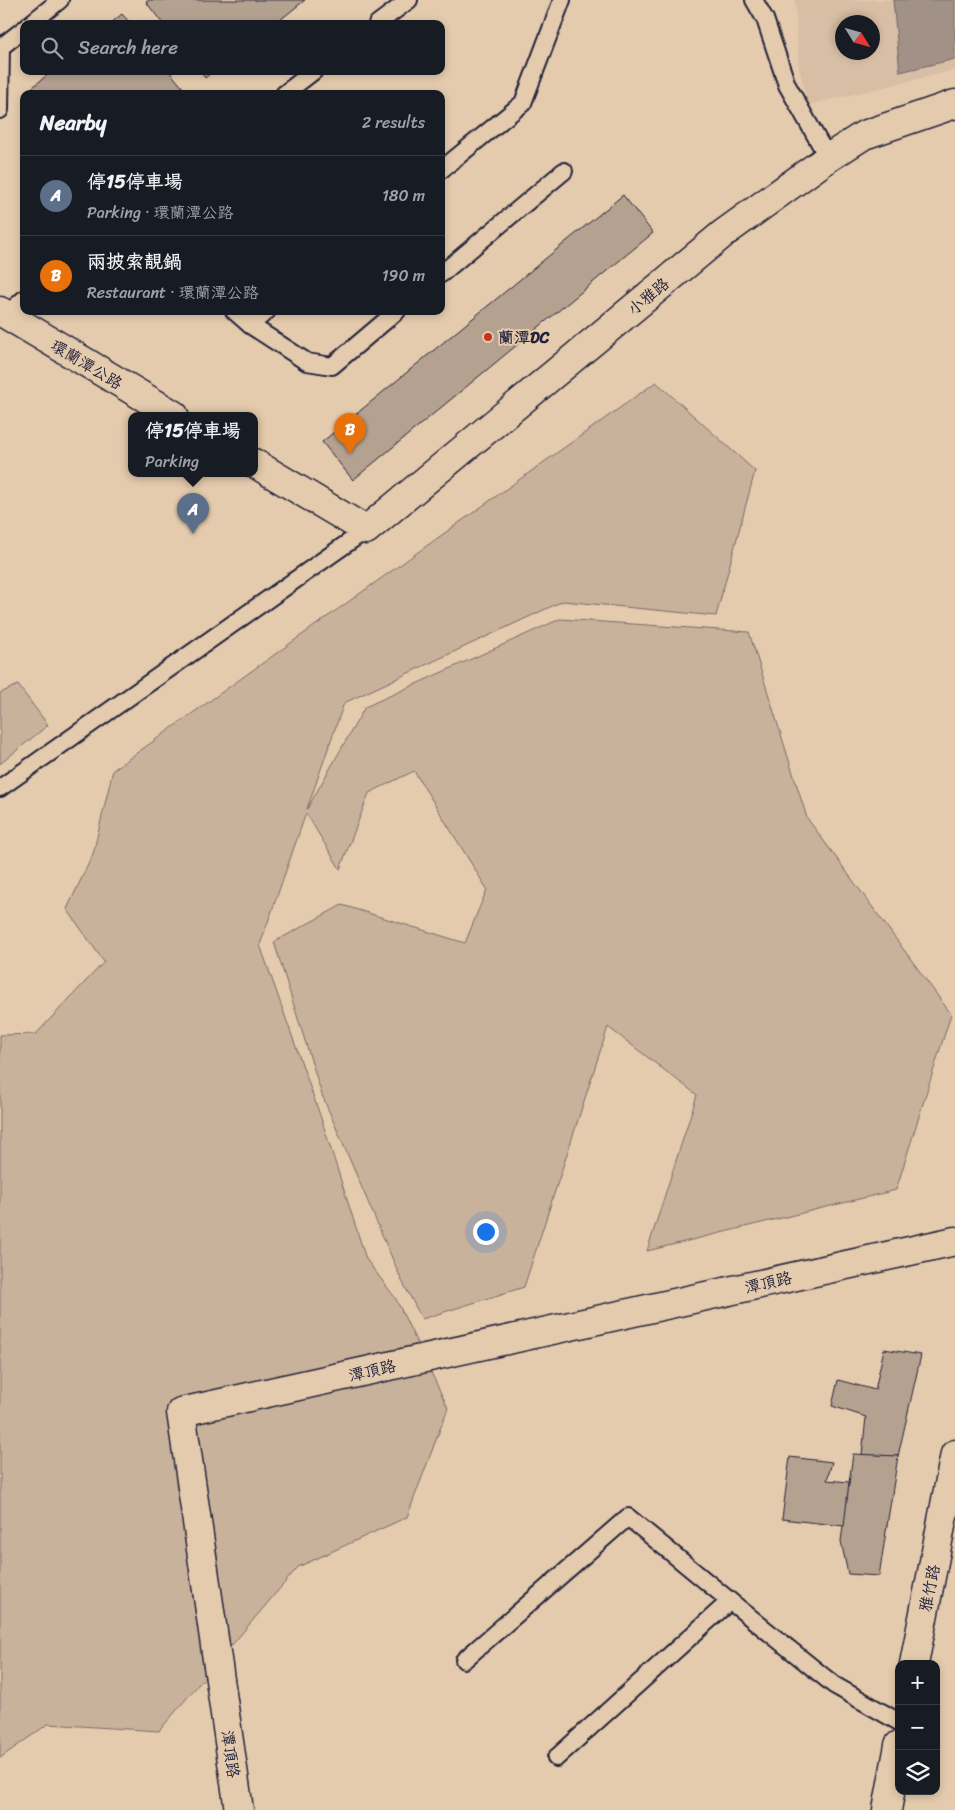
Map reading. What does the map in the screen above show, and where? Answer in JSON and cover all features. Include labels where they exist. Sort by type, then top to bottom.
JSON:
[{"type":"street","name":"小雅路","points":[[366,530],[724,233],[864,134],[955,104]]},
{"type":"street","name":"環蘭潭公路","points":[[21,315],[169,412]]},
{"type":"street","points":[[258,465],[366,530]]},
{"type":"street","name":"潭頂路","points":[[239,1810],[182,1412],[955,1240]]},
{"type":"street","name":"雅竹路","points":[[915,1660],[955,1454]]},
{"type":"street","points":[[886,1810],[898,1750]]},
{"type":"lane","points":[[35,20],[60,0]]},
{"type":"lane","points":[[382,20],[409,0]]},
{"type":"lane","points":[[445,167],[523,103],[562,0]]},
{"type":"lane","points":[[754,0],[764,19],[787,84],[828,158]]},
{"type":"lane","points":[[0,110],[1,47],[20,32]]},
{"type":"lane","points":[[289,90],[309,75]]},
{"type":"lane","points":[[445,271],[564,171]]},
{"type":"lane","points":[[239,315],[250,325],[307,362],[332,366],[392,315]]},
{"type":"lane","points":[[250,325],[262,315]]},
{"type":"lane","points":[[0,788],[366,530]]},
{"type":"lane","points":[[464,1660],[628,1517],[834,1685],[895,1720]]},
{"type":"lane","points":[[556,1758],[730,1601]]},
{"type":"shaded area","points":[[795,0],[955,0],[955,70],[808,105],[799,68]]},
{"type":"shaded area","points":[[893,0],[955,0],[955,59],[900,72]]},
{"type":"shaded area","points":[[656,382],[755,471],[716,616],[563,601],[344,703],[307,809],[365,707],[560,619],[749,632],[807,818],[951,1014],[896,1190],[647,1251],[697,1095],[608,1027],[524,1287],[422,1319],[402,1281],[322,1095],[274,942],[342,905],[465,943],[487,889],[414,771],[369,793],[340,869],[306,813],[260,945],[321,1118],[366,1259],[396,1299],[448,1408],[407,1517],[298,1567],[159,1731],[48,1724],[0,1758],[0,1035],[36,1034],[104,962],[67,909],[93,854],[113,770]]},
{"type":"shaded area","points":[[18,685],[48,725],[0,764],[0,693]]},
{"type":"building","points":[[149,0],[305,0],[280,20],[160,20],[146,2]]},
{"type":"building","points":[[122,14],[127,20],[115,20]]},
{"type":"building","points":[[47,75],[172,75],[185,90],[29,90]]},
{"type":"building","name":"蘭潭DC","points":[[623,195],[653,233],[353,480],[322,442]]},
{"type":"building","points":[[884,1349],[921,1355],[898,1456],[862,1455],[866,1417],[832,1406],[838,1380],[875,1390]]},
{"type":"building","points":[[853,1454],[898,1456],[879,1576],[848,1574],[841,1541]]},
{"type":"building","points":[[790,1457],[832,1462],[827,1480],[849,1482],[844,1526],[782,1519]]},
{"type":"place","name":"蘭潭DC","points":[[488,337]]},
{"type":"place","name":"兩披索靚鍋","points":[[350,454]]},
{"type":"place","name":"停15停車場","points":[[193,534]]}]
